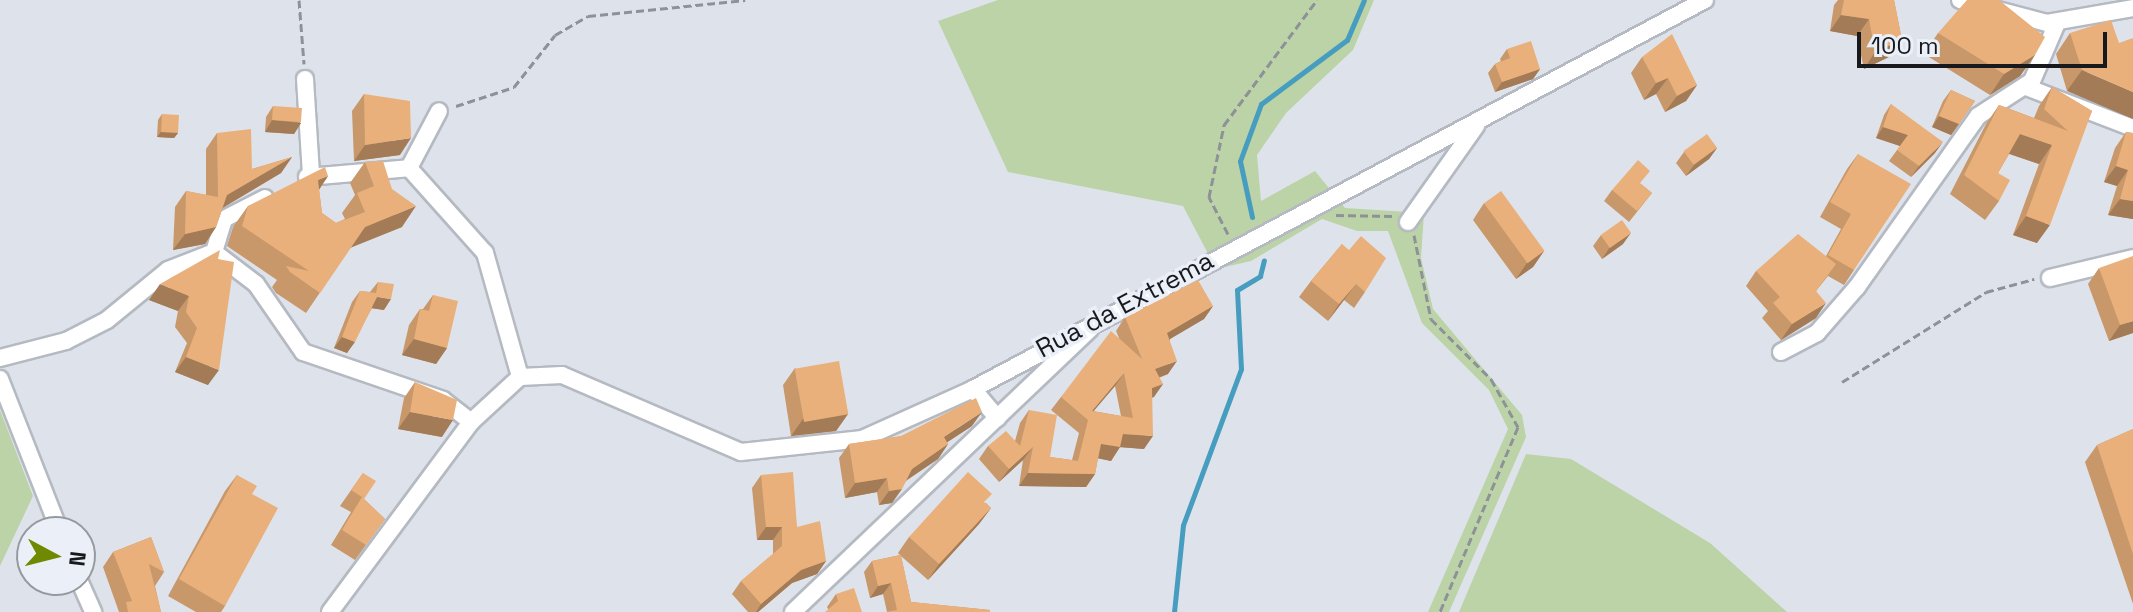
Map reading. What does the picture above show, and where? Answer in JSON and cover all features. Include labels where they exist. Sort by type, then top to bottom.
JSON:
[{"type":"street","name":"Rua da Extrema","points":[[520,377],[562,375],[707,441],[768,454],[862,439],[973,389],[1108,312],[1705,0]]},
{"type":"street","points":[[1960,0],[2057,23],[2133,8]]},
{"type":"street","points":[[1781,352],[1817,333],[1857,287],[1978,116],[2026,87],[2049,52],[2057,23]]},
{"type":"street","points":[[305,79],[311,175]]},
{"type":"street","points":[[2026,87],[2133,128]]},
{"type":"street","points":[[409,168],[439,111]]},
{"type":"street","points":[[1408,222],[1482,119]]},
{"type":"street","points":[[214,252],[224,219],[311,175],[409,168]]},
{"type":"street","points":[[330,612],[471,422],[520,377],[485,253],[409,168]]},
{"type":"street","points":[[0,358],[66,341],[107,320],[168,270],[214,252]]},
{"type":"street","points":[[214,252],[256,284],[303,352],[443,400],[471,422]]},
{"type":"street","points":[[2050,278],[2133,258]]},
{"type":"street","points":[[793,612],[1108,312]]},
{"type":"street","points":[[0,379],[54,516]]},
{"type":"street","points":[[973,389],[997,418]]},
{"type":"path","points":[[299,0],[305,79]]},
{"type":"path","points":[[439,111],[514,87],[555,35],[588,16],[745,0]]},
{"type":"path","points":[[1240,236],[1222,229],[1211,208],[1216,148],[1232,109],[1317,0]]},
{"type":"path","points":[[1315,204],[1328,213],[1408,222],[1431,319],[1491,379],[1518,427],[1440,612]]},
{"type":"path","points":[[1842,382],[1887,347],[1986,292],[2050,278]]},
{"type":"green space","points":[[998,0],[1374,0],[1353,50],[1286,113],[1257,155],[1261,201],[1315,171],[1345,208],[1424,213],[1421,258],[1433,309],[1522,415],[1526,437],[1449,612],[1428,612],[1508,429],[1489,390],[1422,323],[1388,231],[1357,231],[1322,219],[1251,261],[1216,269],[1183,206],[1008,172],[938,21]]},
{"type":"green space","points":[[0,410],[33,496],[24,516],[16,516],[16,532],[0,566]]},
{"type":"green space","points":[[1526,454],[1571,459],[1710,543],[1787,612],[1459,612]]},
{"type":"building","points":[[1844,0],[1894,0],[1902,40],[1875,52],[1869,19],[1841,15]]},
{"type":"building","points":[[1967,0],[1999,0],[2045,37],[2035,55],[2004,74],[1938,33]]},
{"type":"building","points":[[2111,20],[2119,43],[2133,38],[2133,92],[2082,70],[2070,33]]},
{"type":"building","points":[[1672,34],[1697,85],[1677,96],[1668,78],[1656,83],[1642,57]]},
{"type":"building","points":[[1531,41],[1540,69],[1502,82],[1495,64],[1510,58],[1507,49]]},
{"type":"building","points":[[2052,87],[2092,111],[2050,225],[2026,216],[2052,145],[2020,134],[1998,173],[2010,180],[1999,201],[1964,175],[1999,105],[2068,131],[2044,109]]},
{"type":"building","points":[[1951,90],[1975,101],[1959,124],[1939,116]]},
{"type":"building","points":[[364,94],[410,101],[411,138],[365,145]]},
{"type":"building","points":[[1891,104],[1943,142],[1919,166],[1897,150],[1908,135],[1883,127]]},
{"type":"building","points":[[273,106],[302,108],[301,122],[272,120]]},
{"type":"building","points":[[162,114],[179,115],[178,133],[161,132]]},
{"type":"building","points":[[251,129],[252,169],[292,157],[227,195],[216,227],[185,234],[186,191],[218,197],[217,133]]},
{"type":"building","points":[[2126,132],[2133,133],[2133,201],[2120,199],[2128,170],[2116,166]]},
{"type":"building","points":[[1707,134],[1717,148],[1694,165],[1684,151]]},
{"type":"building","points":[[1858,154],[1911,184],[1854,270],[1828,255],[1851,214],[1830,202]]},
{"type":"building","points":[[1638,160],[1650,171],[1640,183],[1652,193],[1637,211],[1612,190]]},
{"type":"building","points":[[383,161],[392,189],[416,206],[365,227],[320,293],[286,266],[309,271],[242,226],[248,206],[325,167],[328,176],[318,180],[322,213],[336,223],[365,212],[357,193],[374,186],[365,162]]},
{"type":"building","points":[[1501,191],[1544,251],[1528,263],[1484,203]]},
{"type":"building","points":[[1622,220],[1631,233],[1610,248],[1601,235]]},
{"type":"building","points":[[1798,234],[1836,264],[1816,291],[1826,303],[1792,324],[1773,303],[1780,297],[1756,271]]},
{"type":"building","points":[[1361,236],[1386,258],[1365,292],[1356,284],[1339,304],[1311,281],[1342,244],[1349,250]]},
{"type":"building","points":[[220,250],[218,259],[234,262],[219,370],[186,357],[197,328],[186,312],[189,296],[160,284]]},
{"type":"building","points":[[2133,256],[2133,321],[2120,325],[2099,268]]},
{"type":"building","points":[[1198,280],[1213,306],[1167,333],[1177,361],[1155,369],[1163,384],[1152,388],[1153,436],[1123,434],[1120,447],[1101,444],[1095,474],[1028,473],[1033,447],[1009,469],[988,446],[1006,431],[1020,446],[1029,410],[1057,415],[1050,457],[1078,461],[1088,420],[1061,397],[1111,331],[1142,359],[1125,317]],"holes":[[[1124,373],[1133,418],[1092,411]]]},
{"type":"building","points":[[378,282],[394,284],[391,299],[377,297],[355,342],[342,337],[360,291],[376,293]]},
{"type":"building","points":[[433,295],[458,301],[447,348],[414,339],[420,309],[429,311]]},
{"type":"building","points":[[839,361],[848,414],[804,422],[795,369]]},
{"type":"building","points":[[415,382],[457,400],[453,420],[410,412]]},
{"type":"building","points":[[976,398],[982,412],[944,437],[948,444],[912,469],[902,489],[889,491],[887,478],[855,483],[849,444],[901,436]]},
{"type":"building","points":[[2133,429],[2133,554],[2097,445]]},
{"type":"building","points":[[793,472],[797,527],[820,521],[826,561],[801,570],[761,604],[741,581],[782,546],[782,527],[766,527],[761,475]]},
{"type":"building","points":[[968,472],[992,494],[984,502],[991,508],[939,564],[909,537]]},
{"type":"building","points":[[363,473],[376,481],[364,499],[385,519],[366,545],[342,530],[362,497],[351,490]]},
{"type":"building","points":[[237,475],[257,486],[252,494],[278,508],[225,606],[179,579]]},
{"type":"building","points":[[151,537],[164,572],[149,564],[161,612],[128,612],[126,602],[132,601],[113,552]]},
{"type":"building","points":[[901,555],[911,602],[990,612],[886,612],[897,610],[891,583],[878,586],[872,561]]},
{"type":"building","points":[[854,588],[862,612],[825,612],[838,601],[836,594]]},
{"type":"waterway","points":[[1252,217],[1240,161],[1261,104],[1347,40],[1364,0]]},
{"type":"waterway","points":[[1174,612],[1183,525],[1241,369],[1237,290],[1260,276],[1264,260]]}]
